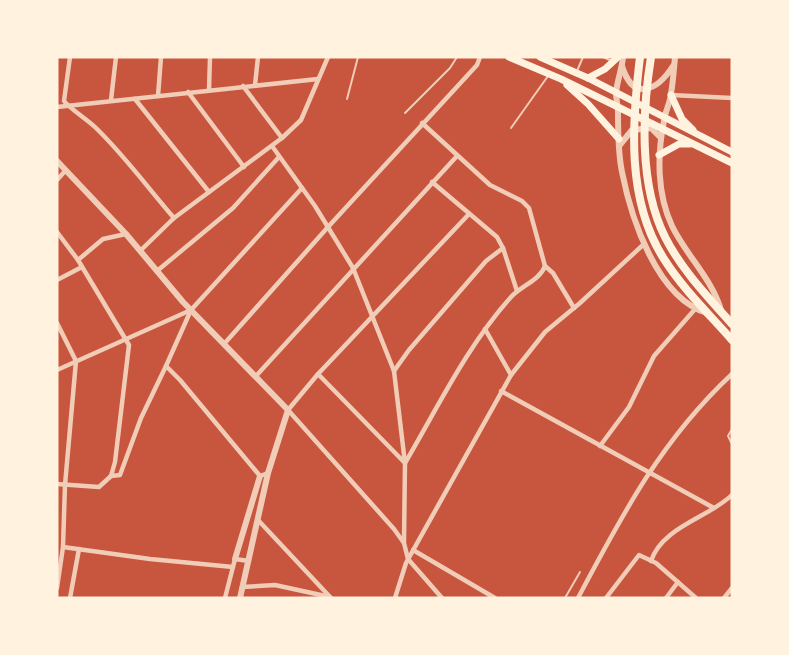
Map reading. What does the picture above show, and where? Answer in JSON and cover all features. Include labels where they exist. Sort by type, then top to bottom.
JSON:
[{"type":"main road","points":[[509,57],[618,106],[732,163]]},
{"type":"main road","points":[[540,57],[588,78],[732,152]]},
{"type":"main road","points":[[640,57],[635,136],[638,191],[652,236],[665,261],[732,340]]},
{"type":"main road","points":[[651,57],[645,139],[651,199],[673,251],[732,324]]},
{"type":"main road","points":[[588,78],[599,73],[616,59]]},
{"type":"main road","points":[[561,79],[588,104],[619,143]]},
{"type":"main road","points":[[671,95],[682,118],[697,134]]},
{"type":"main road","points":[[659,154],[679,144],[691,144]]},
{"type":"street","points":[[70,57],[64,101],[67,107],[76,111],[98,129],[174,218]]},
{"type":"street","points":[[111,100],[116,57]]},
{"type":"street","points":[[158,96],[161,57]]},
{"type":"street","points":[[209,90],[210,57]]},
{"type":"street","points":[[255,85],[258,57]]},
{"type":"street","points":[[140,251],[174,218],[272,146],[301,120],[328,57]]},
{"type":"street","points":[[225,344],[422,123],[477,66],[480,57]]},
{"type":"street","points":[[623,57],[616,94],[622,170],[630,205],[644,244],[663,278],[682,298],[709,314]]},
{"type":"street","points":[[675,57],[671,95],[664,118],[659,154],[664,201],[671,223],[686,251],[716,295],[721,312]]},
{"type":"street","points":[[622,66],[629,82],[645,89],[660,84],[674,65]]},
{"type":"street","points":[[57,107],[318,78]]},
{"type":"street","points":[[243,86],[282,138]]},
{"type":"street","points":[[188,92],[244,167]]},
{"type":"street","points":[[671,95],[732,98]]},
{"type":"street","points":[[135,99],[209,192]]},
{"type":"street","points":[[422,123],[493,187],[522,201],[529,208],[545,266],[554,273],[574,308]]},
{"type":"street","points":[[619,143],[632,130],[651,129],[661,138]]},
{"type":"street","points":[[272,146],[328,227],[353,268],[394,371],[405,463],[404,543],[407,561],[442,598]]},
{"type":"street","points":[[256,376],[457,156]]},
{"type":"street","points":[[157,271],[233,208],[279,157]]},
{"type":"street","points":[[57,161],[126,234],[191,310],[288,410],[394,528],[404,543]]},
{"type":"street","points":[[57,180],[66,170]]},
{"type":"street","points":[[432,182],[497,237],[503,248],[517,291]]},
{"type":"street","points":[[111,476],[120,475],[141,418],[191,310],[302,188]]},
{"type":"street","points":[[240,598],[268,473],[288,410],[318,374],[469,214]]},
{"type":"street","points":[[57,232],[78,260],[129,345],[115,462],[111,476],[99,487],[57,484]]},
{"type":"street","points":[[78,260],[103,239],[126,234]]},
{"type":"street","points":[[395,598],[407,561],[511,375],[545,332],[644,244]]},
{"type":"street","points":[[394,371],[409,350],[486,261],[503,248]]},
{"type":"street","points":[[405,463],[476,342],[517,291],[540,274],[545,266]]},
{"type":"street","points":[[57,280],[82,267]]},
{"type":"street","points":[[600,446],[628,407],[654,356],[696,308]]},
{"type":"street","points":[[57,370],[191,310]]},
{"type":"street","points":[[57,323],[76,361],[65,485],[63,547],[57,588]]},
{"type":"street","points":[[486,329],[511,375]]},
{"type":"street","points":[[166,366],[260,476]]},
{"type":"street","points":[[318,374],[405,463]]},
{"type":"street","points":[[578,598],[626,508],[649,472],[674,437],[731,375]]},
{"type":"street","points":[[501,391],[714,508]]},
{"type":"street","points":[[260,476],[268,473]]},
{"type":"street","points":[[225,598],[260,476]]},
{"type":"street","points":[[651,561],[653,553],[664,540],[732,495]]},
{"type":"street","points":[[258,520],[332,598]]},
{"type":"street","points":[[63,547],[233,567]]},
{"type":"street","points":[[70,598],[79,549]]},
{"type":"street","points":[[413,550],[495,598]]},
{"type":"street","points":[[606,598],[639,555],[651,561],[696,598]]},
{"type":"street","points":[[235,559],[249,561]]},
{"type":"street","points":[[666,598],[678,582]]},
{"type":"street","points":[[242,587],[275,585],[332,598]]},
{"type":"street","points":[[724,598],[732,588]]},
{"type":"lane","points":[[347,99],[358,57]]},
{"type":"lane","points":[[405,113],[450,68],[457,58],[452,57]]},
{"type":"lane","points":[[576,73],[583,57]]},
{"type":"lane","points":[[603,57],[616,59]]},
{"type":"lane","points":[[511,128],[549,74]]},
{"type":"lane","points":[[732,429],[728,436],[732,444]]},
{"type":"lane","points":[[565,598],[580,572]]}]
